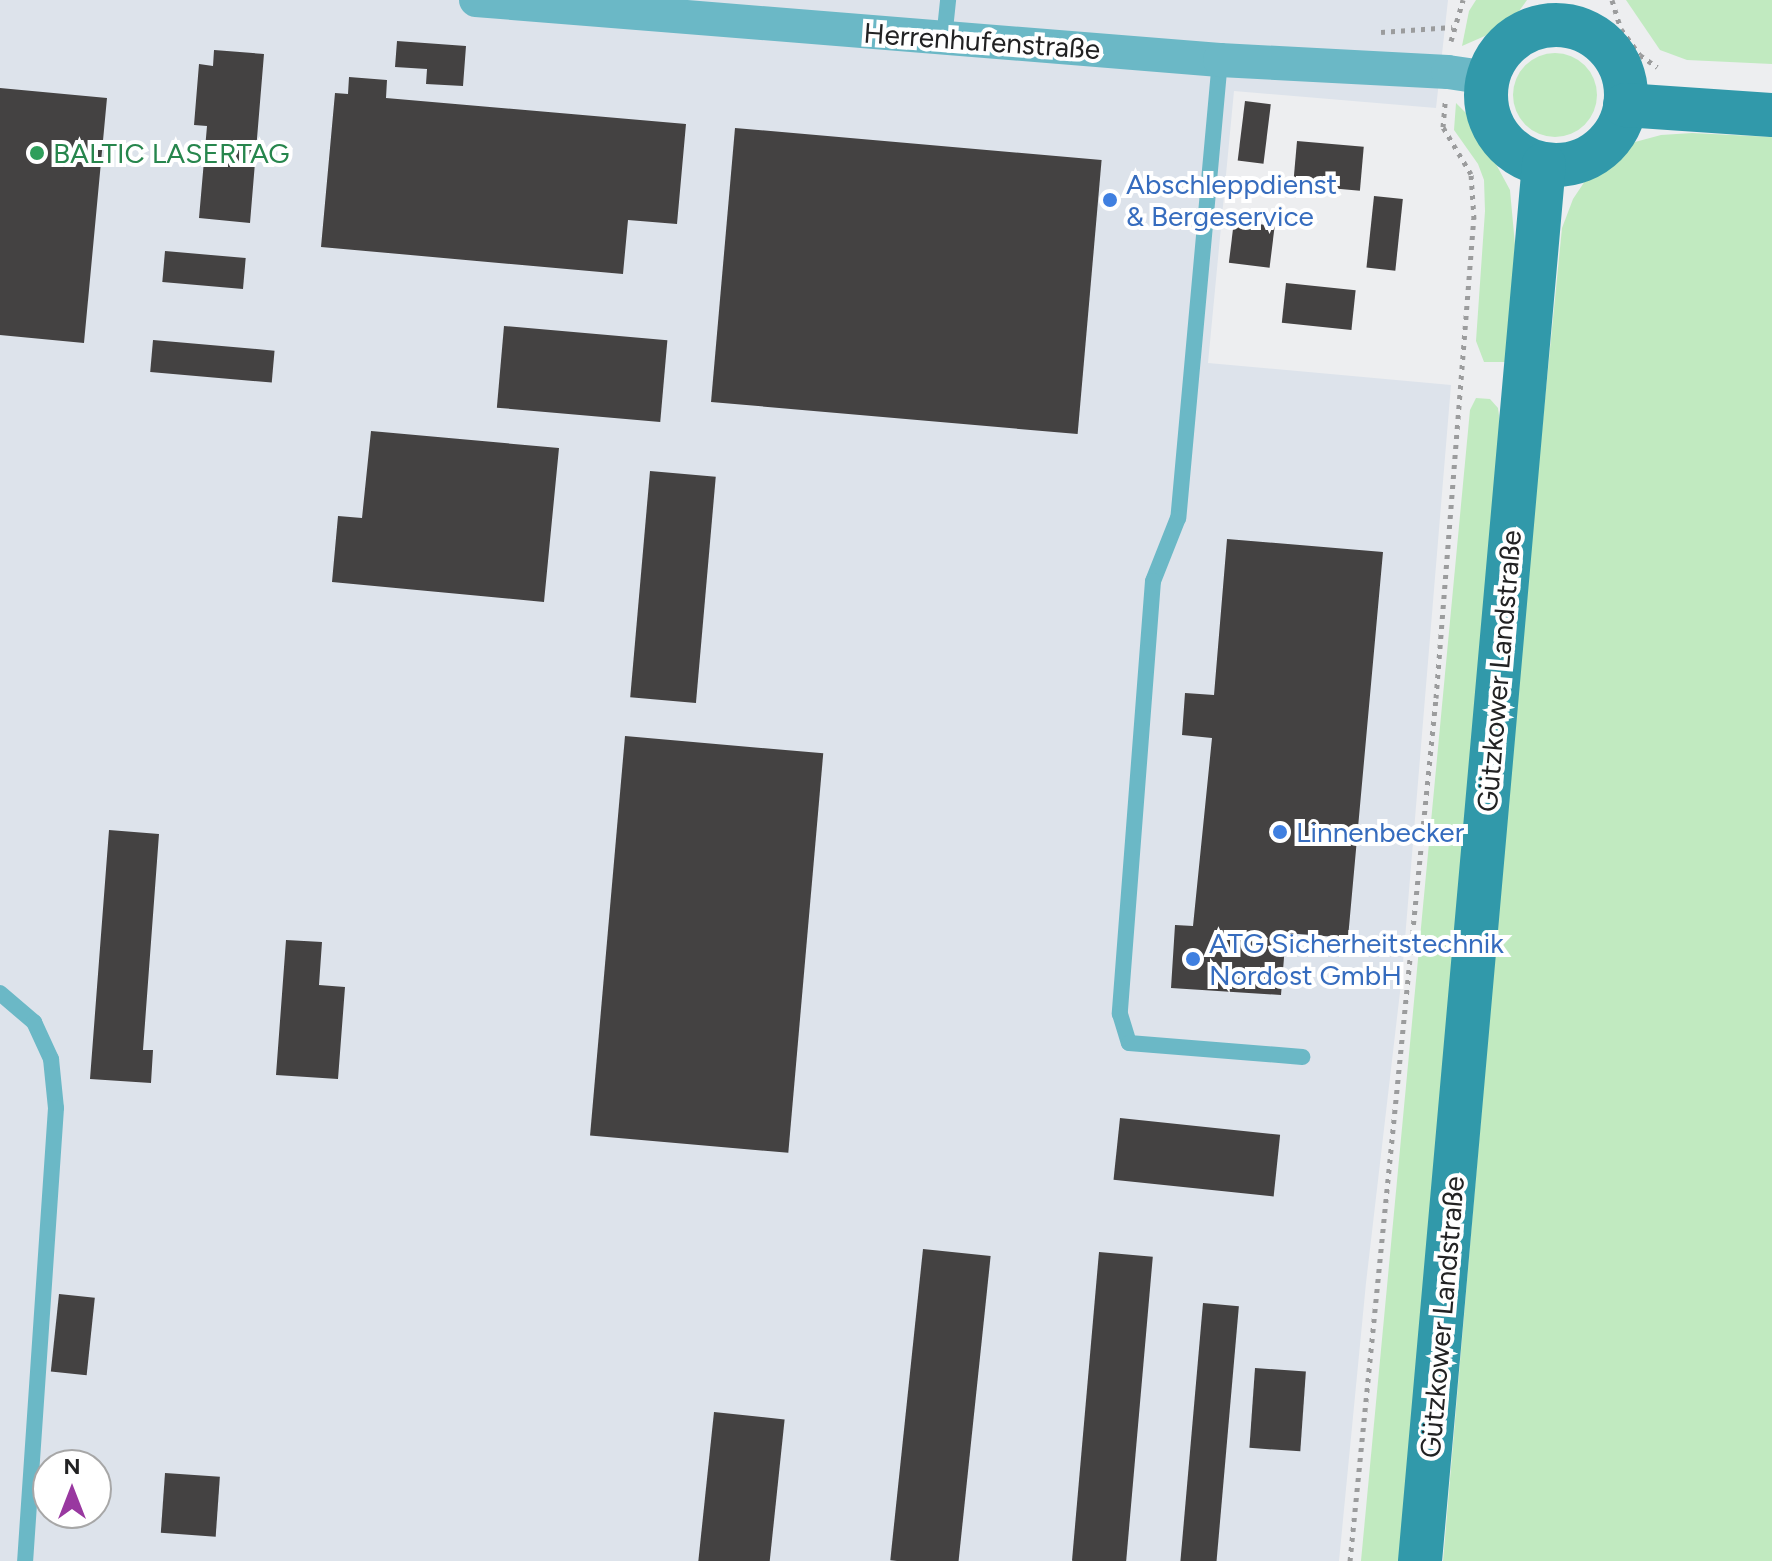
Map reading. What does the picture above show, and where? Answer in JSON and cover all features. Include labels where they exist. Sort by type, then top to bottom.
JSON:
[{"type":"main road","points":[[1561,12],[1610,51],[1620,67],[1625,105],[1610,138],[1597,151],[1572,162],[1544,164],[1526,158],[1497,133],[1489,116],[1488,78],[1493,63],[1514,39],[1561,12]]},
{"type":"main road","points":[[1625,105],[1772,115]]},
{"type":"main road","name":"Gützkower Landstraße","points":[[1420,1561],[1544,164]]},
{"type":"street","name":"Herrenhufenstraße","points":[[476,0],[944,39],[1220,60],[1448,72],[1488,78]]},
{"type":"lane","points":[[944,39],[948,0]]},
{"type":"lane","points":[[1220,60],[1178,518],[1153,581],[1120,1014],[1129,1043],[1302,1057]]},
{"type":"lane","points":[[0,993],[9,996],[34,1022],[51,1059],[56,1108],[25,1561]]},
{"type":"path","points":[[1452,27],[1463,0]]},
{"type":"path","points":[[1612,0],[1621,29],[1640,55],[1666,74]]},
{"type":"path","points":[[1350,1561],[1436,698],[1474,219],[1471,174],[1443,127]]},
{"type":"shaded area","points":[[0,0],[1448,0],[1436,108],[1234,91],[1208,363],[1451,385],[1402,975],[1366,1283],[1339,1561],[0,1561]]},
{"type":"green space","points":[[1476,0],[1527,0],[1514,18],[1494,32],[1462,46],[1469,11]]},
{"type":"green space","points":[[1626,0],[1772,0],[1772,64],[1687,60],[1660,50]]},
{"type":"green space","points":[[1547,53],[1563,53],[1579,60],[1590,71],[1597,95],[1594,111],[1585,125],[1563,137],[1547,137],[1531,130],[1520,119],[1513,103],[1513,87],[1520,71],[1531,60]]},
{"type":"green space","points":[[1456,103],[1471,118],[1510,190],[1515,245],[1507,362],[1484,362],[1476,341],[1485,211],[1484,180],[1478,164],[1454,130]]},
{"type":"green space","points":[[1692,133],[1772,137],[1772,1561],[1443,1561],[1526,590],[1562,228],[1573,199],[1587,178],[1617,154],[1635,142],[1661,135]]},
{"type":"green space","points":[[1476,398],[1490,399],[1498,408],[1500,423],[1401,1561],[1361,1561],[1470,410]]},
{"type":"building","points":[[397,41],[466,46],[463,86],[426,84],[427,69],[395,67]]},
{"type":"building","points":[[214,50],[264,54],[250,223],[199,218],[207,126],[194,125],[199,64],[213,66]]},
{"type":"building","points":[[349,77],[387,80],[386,98],[686,124],[677,224],[628,220],[623,274],[321,247],[335,93],[348,94]]},
{"type":"building","points":[[0,88],[107,98],[84,343],[0,335]]},
{"type":"building","points":[[1245,101],[1271,104],[1263,164],[1238,161]]},
{"type":"building","points":[[735,128],[1102,160],[1078,434],[711,402]]},
{"type":"building","points":[[1297,141],[1364,147],[1360,191],[1293,185]]},
{"type":"building","points":[[1374,196],[1403,199],[1395,271],[1366,268]]},
{"type":"building","points":[[1234,221],[1275,226],[1270,268],[1229,263]]},
{"type":"building","points":[[165,251],[246,258],[243,289],[162,282]]},
{"type":"building","points":[[1286,283],[1356,290],[1351,330],[1282,323]]},
{"type":"building","points":[[504,326],[667,340],[660,422],[497,408]]},
{"type":"building","points":[[153,340],[275,351],[272,383],[150,372]]},
{"type":"building","points":[[371,431],[559,448],[544,602],[332,582],[338,516],[362,518]]},
{"type":"building","points":[[650,471],[716,477],[696,703],[630,697]]},
{"type":"building","name":"Linnenbecker","points":[[1227,539],[1383,552],[1348,938],[1286,933],[1281,995],[1171,988],[1175,925],[1193,926],[1212,738],[1182,735],[1185,693],[1214,695]]},
{"type":"building","points":[[625,736],[823,753],[788,1153],[590,1135]]},
{"type":"building","points":[[109,830],[159,834],[143,1050],[153,1050],[151,1083],[90,1079]]},
{"type":"building","points":[[286,940],[322,942],[319,985],[345,987],[338,1079],[276,1075]]},
{"type":"building","points":[[1120,1118],[1280,1135],[1274,1196],[1114,1180]]},
{"type":"building","points":[[923,1249],[991,1256],[959,1561],[890,1560]]},
{"type":"building","points":[[1099,1252],[1153,1257],[1126,1561],[1072,1561]]},
{"type":"building","points":[[59,1294],[95,1298],[87,1375],[51,1372]]},
{"type":"building","points":[[1203,1303],[1239,1306],[1217,1561],[1180,1561]]},
{"type":"building","points":[[1255,1368],[1306,1372],[1300,1451],[1249,1448]]},
{"type":"building","points":[[714,1412],[785,1419],[770,1561],[698,1561]]},
{"type":"building","points":[[165,1473],[220,1477],[216,1537],[161,1533]]},
{"type":"place","name":"BALTIC LASERTAG","points":[[37,153]]},
{"type":"place","name":"Abschleppdienst & Bergeservice","points":[[1110,200]]},
{"type":"place","name":"Linnenbecker","points":[[1280,832]]},
{"type":"place","name":"ATG Sicherheitstechnik Nordost GmbH","points":[[1193,959]]}]
